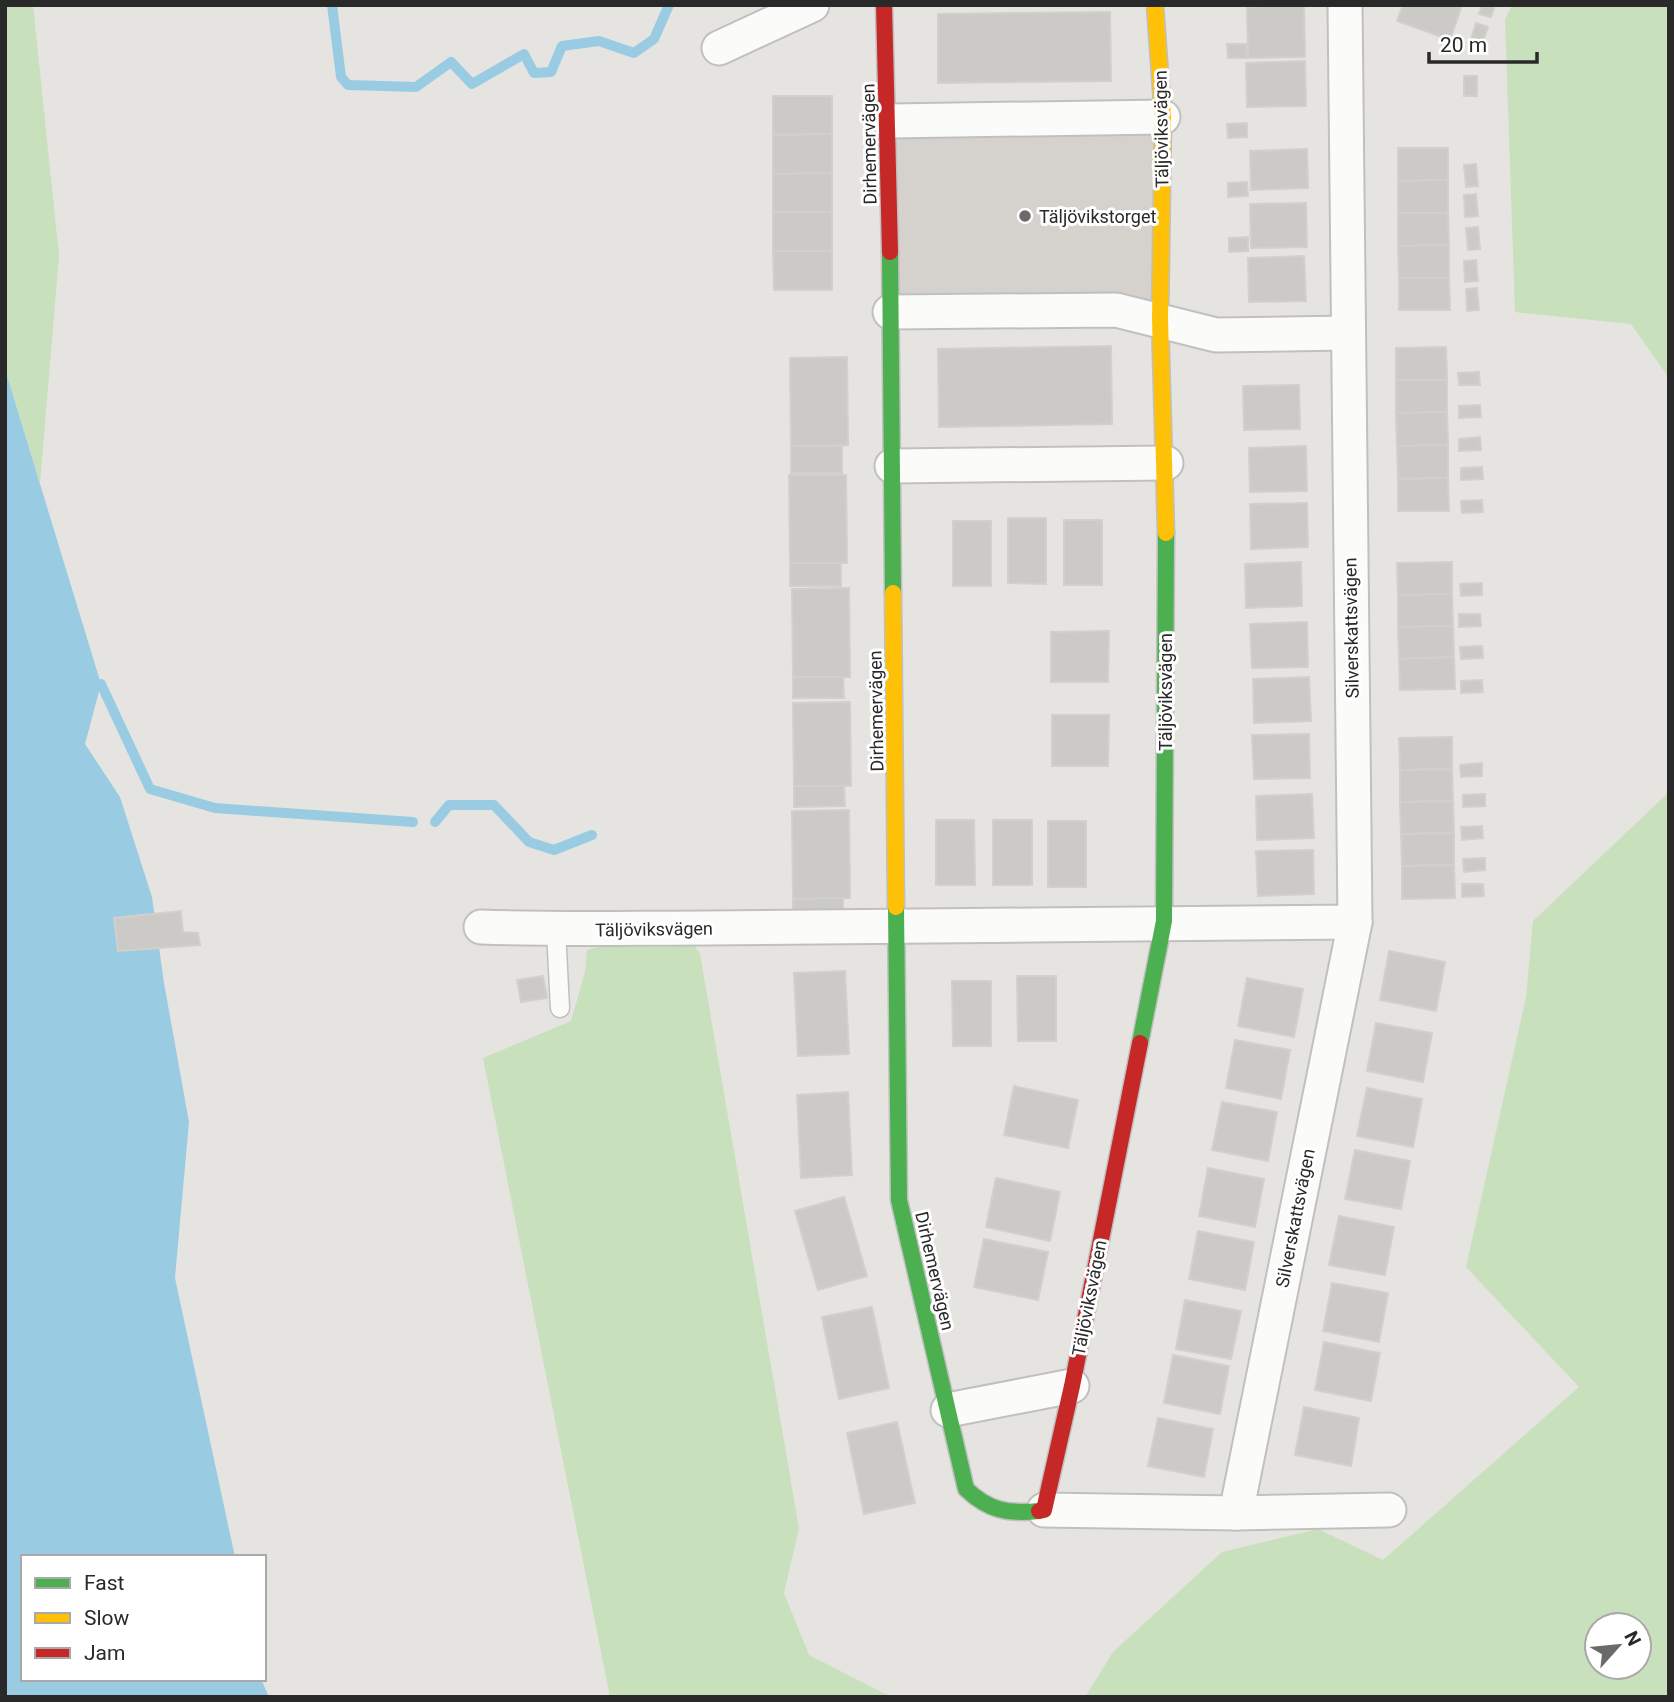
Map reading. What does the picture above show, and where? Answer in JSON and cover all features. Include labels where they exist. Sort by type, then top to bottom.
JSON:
[{"type":"street","points":[[719,48],[812,5]]},
{"type":"street","name":"Dirhemervägen","points":[[884,5],[889,121],[900,1200],[948,1410]]},
{"type":"street","name":"Täljöviksvägen","points":[[1044,1510],[1072,1386],[1164,921],[1166,463],[1160,319],[1163,117],[1155,5]]},
{"type":"street","name":"Silverskattsvägen","points":[[1236,1513],[1355,922],[1345,5]]},
{"type":"street","points":[[889,121],[1163,117]]},
{"type":"street","points":[[890,312],[1116,310],[1216,335],[1347,333]]},
{"type":"street","points":[[892,466],[1166,463]]},
{"type":"street","points":[[1164,921],[1355,922]]},
{"type":"street","name":"Täljöviksvägen","points":[[481,927],[556,930],[898,929],[1164,921]]},
{"type":"street","points":[[1072,1386],[948,1410],[966,1489],[982,1506],[1003,1514],[1044,1510],[1236,1513],[1389,1510]]},
{"type":"lane","points":[[556,930],[560,1008]]},
{"type":"green space","points":[[5,5],[33,5],[59,256],[40,483],[5,369]]},
{"type":"green space","points":[[1512,5],[1669,5],[1669,378],[1631,324],[1515,312],[1505,19]]},
{"type":"green space","points":[[1669,792],[1669,1697],[1085,1697],[1113,1652],[1222,1552],[1318,1529],[1383,1560],[1579,1387],[1466,1267],[1526,997],[1533,921]]},
{"type":"green space","points":[[625,940],[693,944],[700,954],[799,1528],[784,1593],[809,1655],[891,1697],[610,1697],[483,1058],[571,1021],[585,972],[587,950]]},
{"type":"shaded area","name":"Täljövikstorget","points":[[1163,117],[1160,319],[890,312],[889,121]]},
{"type":"water","points":[[5,369],[101,684],[85,744],[120,797],[152,897],[164,983],[189,1122],[175,1278],[235,1555],[21,1555],[21,1681],[262,1681],[269,1697],[5,1697]]},
{"type":"building","points":[[1304,5],[1305,57],[1248,58],[1247,7]]},
{"type":"building","points":[[1403,5],[1453,5],[1461,8],[1450,40],[1397,21]]},
{"type":"building","points":[[1482,5],[1495,5],[1491,17],[1479,14]]},
{"type":"building","points":[[1110,12],[1111,81],[938,83],[938,14]]},
{"type":"building","points":[[1476,23],[1488,27],[1481,47],[1470,43]]},
{"type":"building","points":[[1227,44],[1246,44],[1247,58],[1228,58]]},
{"type":"building","points":[[1305,61],[1306,106],[1247,107],[1246,63]]},
{"type":"building","points":[[1464,76],[1477,76],[1477,96],[1464,96]]},
{"type":"building","points":[[773,96],[832,96],[832,134],[773,135]]},
{"type":"building","points":[[1247,123],[1247,137],[1228,138],[1227,124]]},
{"type":"building","points":[[832,134],[832,173],[773,174],[773,135]]},
{"type":"building","points":[[1398,148],[1448,148],[1448,180],[1398,181]]},
{"type":"building","points":[[1307,149],[1308,188],[1251,190],[1250,151]]},
{"type":"building","points":[[1476,164],[1478,186],[1466,187],[1464,165]]},
{"type":"building","points":[[832,173],[832,212],[773,212],[773,174]]},
{"type":"building","points":[[1448,180],[1448,213],[1398,213],[1398,181]]},
{"type":"building","points":[[1247,182],[1248,196],[1228,197],[1228,183]]},
{"type":"building","points":[[1476,194],[1478,216],[1465,217],[1464,195]]},
{"type":"building","points":[[1306,203],[1307,247],[1251,248],[1250,204]]},
{"type":"building","points":[[773,212],[832,212],[832,251],[773,251]]},
{"type":"building","points":[[1398,213],[1448,213],[1449,245],[1398,246]]},
{"type":"building","points":[[1478,227],[1480,249],[1468,250],[1466,228]]},
{"type":"building","points":[[1248,237],[1248,251],[1229,252],[1229,238]]},
{"type":"building","points":[[1449,245],[1449,278],[1399,278],[1398,246]]},
{"type":"building","points":[[773,251],[832,251],[832,290],[774,290]]},
{"type":"building","points":[[1304,256],[1306,301],[1249,302],[1248,258]]},
{"type":"building","points":[[1476,260],[1478,281],[1465,282],[1464,261]]},
{"type":"building","points":[[1399,278],[1449,278],[1450,310],[1399,310]]},
{"type":"building","points":[[1477,288],[1479,310],[1467,311],[1466,289]]},
{"type":"building","points":[[1111,346],[1112,424],[939,427],[938,349]]},
{"type":"building","points":[[1446,347],[1447,380],[1396,380],[1396,348]]},
{"type":"building","points":[[847,357],[848,445],[791,446],[790,358]]},
{"type":"building","points":[[1479,372],[1480,385],[1459,385],[1458,373]]},
{"type":"building","points":[[1396,380],[1447,380],[1447,412],[1396,413]]},
{"type":"building","points":[[1299,385],[1300,429],[1244,430],[1243,386]]},
{"type":"building","points":[[1480,405],[1481,417],[1459,418],[1459,406]]},
{"type":"building","points":[[1447,412],[1448,445],[1397,446],[1396,413]]},
{"type":"building","points":[[1480,437],[1481,450],[1459,451],[1459,439]]},
{"type":"building","points":[[1448,445],[1448,478],[1398,479],[1397,446]]},
{"type":"building","points":[[791,446],[842,446],[842,473],[791,473]]},
{"type":"building","points":[[1306,446],[1307,491],[1250,492],[1249,448]]},
{"type":"building","points":[[1482,467],[1483,479],[1461,480],[1461,468]]},
{"type":"building","points":[[789,475],[846,475],[847,563],[790,563]]},
{"type":"building","points":[[1448,478],[1449,511],[1398,511],[1398,479]]},
{"type":"building","points":[[1482,500],[1483,512],[1462,513],[1461,501]]},
{"type":"building","points":[[1307,503],[1308,547],[1251,549],[1250,504]]},
{"type":"building","points":[[1008,518],[1046,518],[1046,584],[1008,583]]},
{"type":"building","points":[[1064,520],[1102,520],[1102,585],[1064,585]]},
{"type":"building","points":[[953,521],[991,521],[991,586],[953,586]]},
{"type":"building","points":[[1301,562],[1302,606],[1246,608],[1245,564]]},
{"type":"building","points":[[1452,562],[1452,594],[1398,595],[1397,563]]},
{"type":"building","points":[[790,563],[841,563],[841,586],[790,586]]},
{"type":"building","points":[[1482,583],[1482,595],[1461,596],[1460,584]]},
{"type":"building","points":[[849,588],[850,677],[793,677],[792,589]]},
{"type":"building","points":[[1452,594],[1453,626],[1398,627],[1398,595]]},
{"type":"building","points":[[1459,614],[1480,614],[1481,626],[1459,627]]},
{"type":"building","points":[[1307,622],[1308,667],[1252,668],[1250,624]]},
{"type":"building","points":[[1453,626],[1454,657],[1399,659],[1398,627]]},
{"type":"building","points":[[1109,631],[1108,682],[1051,682],[1051,632]]},
{"type":"building","points":[[1482,646],[1483,658],[1461,659],[1460,647]]},
{"type":"building","points":[[1454,657],[1455,689],[1400,690],[1399,659]]},
{"type":"building","points":[[793,677],[843,677],[844,698],[793,698]]},
{"type":"building","points":[[1309,677],[1311,721],[1254,723],[1253,679]]},
{"type":"building","points":[[1482,680],[1483,692],[1461,693],[1461,681]]},
{"type":"building","points":[[850,702],[851,786],[794,786],[793,703]]},
{"type":"building","points":[[1052,715],[1109,715],[1108,766],[1052,766]]},
{"type":"building","points":[[1309,734],[1310,778],[1254,779],[1252,735]]},
{"type":"building","points":[[1452,737],[1452,769],[1400,770],[1399,738]]},
{"type":"building","points":[[1482,763],[1482,776],[1461,777],[1460,765]]},
{"type":"building","points":[[1452,769],[1453,801],[1400,802],[1400,770]]},
{"type":"building","points":[[794,786],[844,786],[845,806],[794,807]]},
{"type":"building","points":[[1312,794],[1314,838],[1257,840],[1256,796]]},
{"type":"building","points":[[1485,794],[1485,806],[1463,807],[1463,795]]},
{"type":"building","points":[[1453,801],[1454,833],[1401,834],[1400,802]]},
{"type":"building","points":[[849,810],[850,898],[793,899],[792,811]]},
{"type":"building","points":[[936,820],[974,820],[975,885],[936,885]]},
{"type":"building","points":[[993,820],[1032,820],[1032,885],[993,885]]},
{"type":"building","points":[[1048,821],[1086,821],[1086,887],[1048,887]]},
{"type":"building","points":[[1482,826],[1483,838],[1462,840],[1461,827]]},
{"type":"building","points":[[1454,833],[1454,865],[1402,866],[1401,834]]},
{"type":"building","points":[[1313,850],[1314,894],[1258,896],[1256,851]]},
{"type":"building","points":[[1485,858],[1485,870],[1464,872],[1463,859]]},
{"type":"building","points":[[1454,865],[1455,898],[1402,899],[1402,866]]},
{"type":"building","points":[[1462,884],[1483,884],[1484,896],[1462,897]]},
{"type":"building","points":[[843,898],[843,911],[793,911],[793,899]]},
{"type":"building","points":[[181,911],[183,932],[198,933],[200,945],[118,951],[114,918]]},
{"type":"building","points":[[1389,951],[1445,962],[1436,1011],[1380,1000]]},
{"type":"building","points":[[845,971],[849,1054],[798,1056],[794,973]]},
{"type":"building","points":[[543,976],[547,998],[521,1002],[517,980]]},
{"type":"building","points":[[1017,976],[1056,976],[1056,1041],[1018,1041]]},
{"type":"building","points":[[1247,978],[1303,989],[1294,1037],[1238,1026]]},
{"type":"building","points":[[952,981],[991,981],[991,1046],[953,1046]]},
{"type":"building","points":[[1376,1023],[1432,1033],[1423,1082],[1367,1071]]},
{"type":"building","points":[[1235,1040],[1290,1050],[1281,1099],[1226,1088]]},
{"type":"building","points":[[1014,1086],[1078,1100],[1068,1148],[1004,1135]]},
{"type":"building","points":[[1367,1088],[1422,1099],[1413,1147],[1357,1136]]},
{"type":"building","points":[[848,1092],[852,1175],[801,1178],[797,1095]]},
{"type":"building","points":[[1222,1102],[1277,1112],[1268,1161],[1212,1150]]},
{"type":"building","points":[[1355,1150],[1410,1161],[1401,1209],[1345,1199]]},
{"type":"building","points":[[1208,1168],[1264,1179],[1255,1227],[1199,1216]]},
{"type":"building","points":[[996,1178],[1060,1192],[1050,1241],[986,1227]]},
{"type":"building","points":[[844,1197],[867,1276],[818,1290],[795,1211]]},
{"type":"building","points":[[1339,1216],[1394,1227],[1385,1275],[1329,1265]]},
{"type":"building","points":[[1198,1231],[1254,1242],[1245,1290],[1189,1279]]},
{"type":"building","points":[[984,1239],[1048,1252],[1038,1300],[974,1287]]},
{"type":"building","points":[[1332,1283],[1388,1293],[1379,1342],[1323,1331]]},
{"type":"building","points":[[1185,1300],[1241,1311],[1231,1359],[1176,1349]]},
{"type":"building","points":[[872,1307],[889,1388],[839,1399],[822,1317]]},
{"type":"building","points":[[1324,1342],[1380,1353],[1371,1401],[1315,1390]]},
{"type":"building","points":[[1173,1355],[1229,1366],[1220,1414],[1164,1403]]},
{"type":"building","points":[[1304,1407],[1359,1418],[1351,1466],[1295,1455]]},
{"type":"building","points":[[1158,1418],[1213,1429],[1204,1477],[1148,1466]]},
{"type":"building","points":[[897,1422],[915,1503],[864,1514],[847,1433]]},
{"type":"waterway","points":[[332,5],[341,77],[348,85],[416,87],[451,62],[472,84],[524,54],[534,73],[551,72],[562,46],[599,41],[634,53],[654,39],[669,5]]},
{"type":"waterway","points":[[101,684],[150,789],[215,808],[413,822]]},
{"type":"waterway","points":[[435,822],[449,805],[494,805],[529,842],[554,850],[592,835]]},
{"type":"traffic: fast","points":[[890,252],[893,593]]},
{"type":"traffic: fast","points":[[1140,1043],[1164,921],[1166,533]]},
{"type":"traffic: fast","points":[[896,907],[899,1200],[966,1489],[983,1502],[1000,1509],[1039,1511]]},
{"type":"traffic: slow","points":[[1155,5],[1163,117],[1160,319],[1166,533]]},
{"type":"traffic: slow","points":[[893,593],[896,907]]},
{"type":"traffic: jam","points":[[884,5],[890,252]]},
{"type":"traffic: jam","points":[[1039,1511],[1044,1510],[1072,1386],[1140,1043]]},
{"type":"place","name":"Täljövikstorget","points":[[1025,216]]}]
